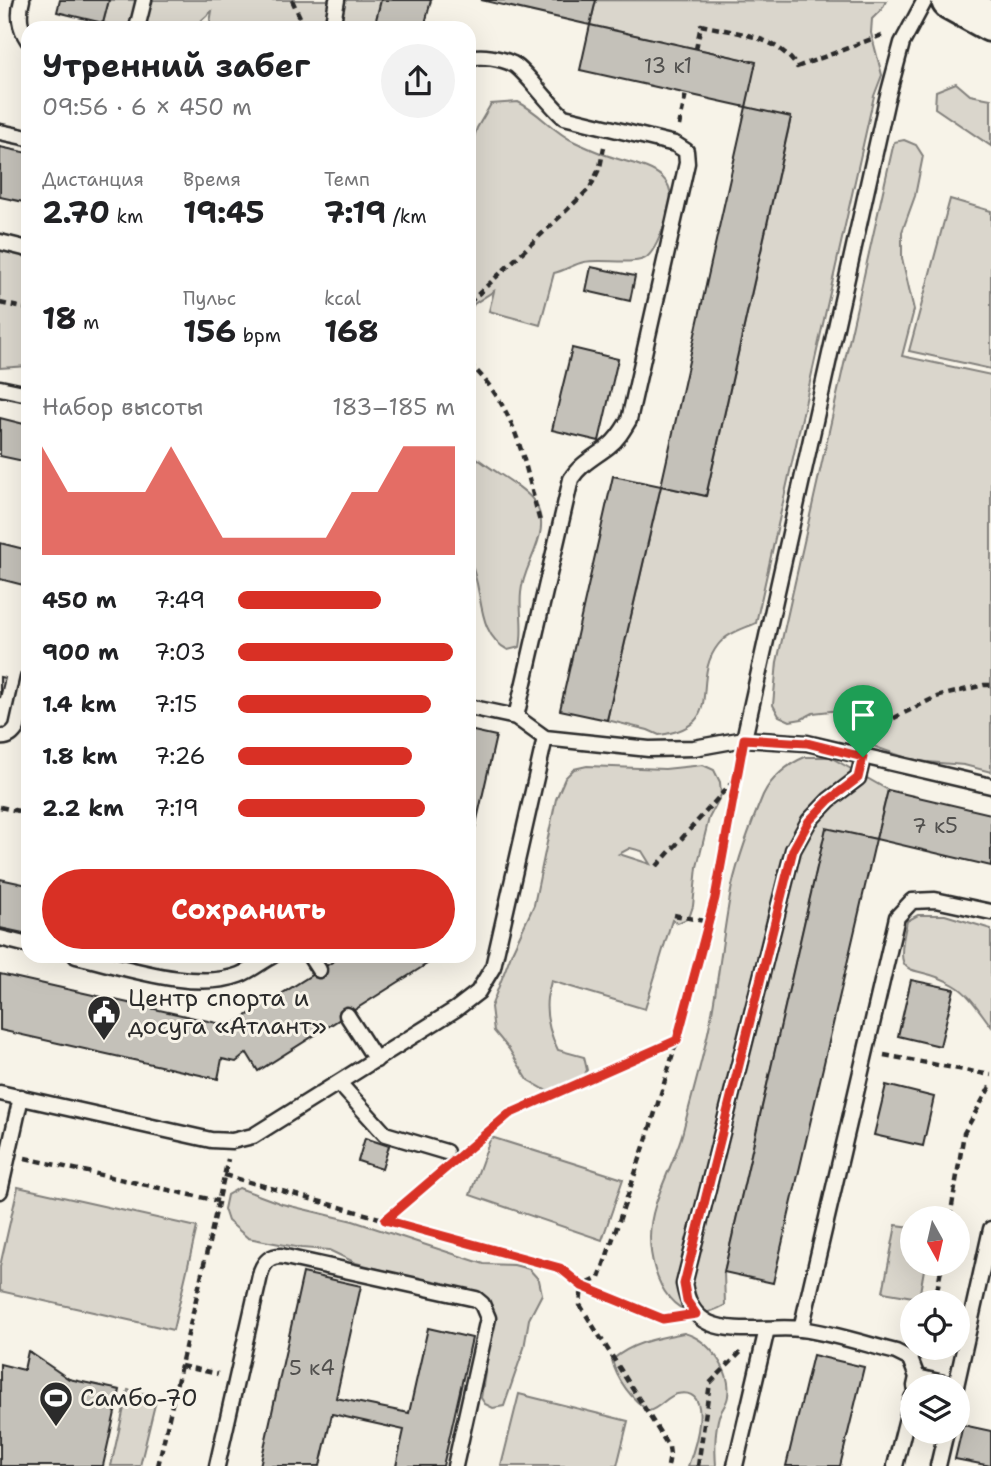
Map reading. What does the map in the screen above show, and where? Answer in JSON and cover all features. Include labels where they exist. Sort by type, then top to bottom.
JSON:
[{"type":"street","points":[[951,0],[991,22]]},
{"type":"lane","points":[[21,28],[18,13],[22,0]]},
{"type":"lane","points":[[139,21],[144,0]]},
{"type":"lane","points":[[333,21],[337,0]]},
{"type":"lane","points":[[744,739],[887,99],[902,43],[925,0]]},
{"type":"lane","points":[[476,57],[515,64],[564,117],[675,144],[686,151],[687,163],[629,420],[621,434],[576,471],[571,479],[516,717]]},
{"type":"lane","points":[[0,132],[21,136]]},
{"type":"lane","points":[[0,242],[21,247]]},
{"type":"lane","points":[[0,388],[21,392]]},
{"type":"lane","points":[[0,737],[5,738],[13,733],[21,707]]},
{"type":"lane","points":[[476,708],[516,717],[545,738],[649,749],[694,748],[744,739],[807,743],[991,786]]},
{"type":"lane","points":[[0,1093],[211,1140],[232,1141],[253,1136],[376,1060],[478,992],[493,967],[545,738]]},
{"type":"lane","points":[[863,757],[858,778],[829,800],[809,821],[793,850],[684,1284],[687,1301],[696,1314],[709,1323],[767,1329],[801,1329],[896,1352],[910,1359],[914,1374]]},
{"type":"lane","points":[[801,1329],[897,917],[912,901],[935,900],[991,912]]},
{"type":"lane","points":[[0,938],[21,943]]},
{"type":"lane","points":[[108,963],[191,981],[215,981],[240,975],[260,963]]},
{"type":"lane","points":[[314,963],[319,970]]},
{"type":"lane","points":[[347,1015],[376,1060]]},
{"type":"lane","points":[[339,1083],[385,1134],[451,1159]]},
{"type":"lane","points":[[0,1192],[21,1097]]},
{"type":"lane","points":[[959,1374],[991,1229]]},
{"type":"lane","points":[[217,1466],[261,1271],[264,1262],[273,1256],[475,1299],[482,1304],[488,1318],[455,1466]]},
{"type":"lane","points":[[734,1466],[767,1329]]},
{"type":"lane","points":[[895,1466],[900,1444]]},
{"type":"lane","points":[[938,1466],[943,1444]]},
{"type":"path","points":[[292,0],[302,21]]},
{"type":"path","points":[[696,48],[701,25],[771,42],[790,55],[797,67],[886,34]]},
{"type":"path","points":[[675,144],[686,93]]},
{"type":"path","points":[[476,296],[590,188],[600,167],[608,129]]},
{"type":"path","points":[[0,303],[21,308]]},
{"type":"path","points":[[476,370],[497,393],[514,425],[551,561]]},
{"type":"path","points":[[863,757],[870,730],[936,697],[991,685]]},
{"type":"path","points":[[582,1286],[599,1278],[651,1129],[709,922],[744,739]]},
{"type":"path","points":[[657,866],[736,777]]},
{"type":"path","points":[[0,807],[21,812]]},
{"type":"path","points":[[674,915],[709,922]]},
{"type":"path","points":[[385,1220],[451,1159],[509,1114],[677,1040]]},
{"type":"path","points":[[866,1052],[991,1075]]},
{"type":"path","points":[[952,1206],[964,1133],[991,1084]]},
{"type":"path","points":[[158,1466],[232,1141]]},
{"type":"path","points":[[9,1155],[218,1201]]},
{"type":"path","points":[[224,1175],[560,1268],[582,1286],[663,1319],[696,1314]]},
{"type":"path","points":[[582,1286],[580,1305],[668,1447],[668,1466]]},
{"type":"path","points":[[698,1466],[710,1383],[742,1351],[763,1348]]},
{"type":"path","points":[[181,1366],[237,1378]]},
{"type":"shaded area","points":[[109,0],[381,0],[376,21],[210,21],[212,11],[201,21],[104,21]]},
{"type":"shaded area","points":[[596,0],[886,1],[872,19],[871,33],[882,75],[874,96],[756,623],[731,634],[718,645],[706,673],[704,700],[693,722],[680,730],[659,735],[607,720],[661,486],[706,496],[791,118],[746,107],[755,62],[590,25]]},
{"type":"shaded area","points":[[956,83],[970,95],[991,99],[991,146],[935,108],[936,91]]},
{"type":"shaded area","points":[[518,102],[575,142],[659,175],[670,191],[671,203],[667,218],[651,253],[642,260],[584,262],[554,273],[540,325],[489,311],[494,291],[476,303],[476,131],[491,104]]},
{"type":"shaded area","points":[[904,140],[916,145],[923,156],[915,196],[902,232],[902,258],[914,310],[902,356],[991,375],[991,772],[964,765],[915,761],[870,745],[850,716],[840,710],[813,713],[790,721],[779,716],[773,705],[777,662],[894,142]]},
{"type":"shaded area","points":[[950,199],[991,211],[991,369],[909,351]]},
{"type":"shaded area","points":[[0,250],[21,255],[21,366],[0,368]]},
{"type":"shaded area","points":[[476,457],[533,500],[541,523],[540,535],[523,581],[520,647],[508,650],[497,642],[485,621],[476,580]]},
{"type":"shaded area","points":[[805,757],[830,757],[888,790],[876,839],[826,829],[724,1272],[725,1305],[708,1312],[693,1313],[669,1298],[661,1285],[651,1253],[651,1224],[658,1197],[679,1144],[704,1050],[732,886],[742,852],[766,789],[781,772]]},
{"type":"shaded area","points":[[703,765],[714,770],[720,782],[721,795],[709,818],[697,867],[689,918],[678,923],[672,920],[645,1009],[551,981],[547,1011],[555,1044],[558,1050],[584,1057],[587,1070],[581,1081],[560,1094],[549,1092],[528,1080],[494,1031],[491,1007],[534,905],[556,799],[565,778],[574,769],[587,766],[665,769]],"holes":[[[630,848],[642,851],[650,864],[619,854]]]},
{"type":"shaded area","points":[[918,915],[945,915],[991,929],[991,1026],[960,989],[940,978],[910,969],[904,964],[902,956],[907,921]]},
{"type":"shaded area","points":[[491,1137],[623,1179],[602,1240],[470,1195]]},
{"type":"shaded area","points":[[18,1187],[197,1227],[173,1330],[0,1291],[0,1266]]},
{"type":"shaded area","points":[[239,1188],[282,1204],[353,1221],[484,1264],[514,1265],[529,1269],[539,1280],[542,1294],[529,1319],[524,1348],[504,1406],[493,1408],[481,1398],[493,1314],[423,1281],[356,1263],[329,1250],[301,1248],[248,1238],[228,1221],[224,1209],[227,1195]]},
{"type":"shaded area","points":[[896,1225],[900,1226],[900,1276],[923,1276],[920,1290],[900,1290],[900,1295],[883,1292]]},
{"type":"shaded area","points":[[684,1333],[693,1336],[710,1349],[726,1376],[728,1396],[719,1416],[716,1466],[688,1466],[699,1421],[696,1399],[689,1394],[677,1394],[649,1411],[626,1389],[612,1360],[637,1345]]},
{"type":"shaded area","points":[[128,1390],[157,1396],[140,1466],[111,1466]]},
{"type":"shaded area","points":[[519,1394],[628,1421],[617,1466],[501,1466]]},
{"type":"building","points":[[60,0],[109,0],[104,21],[57,12]]},
{"type":"building","points":[[381,0],[431,0],[426,21],[376,21]]},
{"type":"building","points":[[481,0],[596,0],[590,25]]},
{"type":"building","points":[[590,25],[756,62],[746,107],[580,70]]},
{"type":"building","points":[[746,107],[791,117],[706,496],[661,486]]},
{"type":"building","points":[[0,147],[21,152],[21,202],[0,197]]},
{"type":"building","points":[[591,267],[635,276],[630,301],[586,291]]},
{"type":"building","points":[[572,348],[618,359],[599,441],[552,430]]},
{"type":"building","points":[[0,418],[21,423],[21,460],[0,456]]},
{"type":"building","points":[[613,476],[661,486],[607,720],[560,710]]},
{"type":"building","points":[[0,543],[21,548],[21,584],[0,579]]},
{"type":"building","points":[[0,677],[5,678],[0,698]]},
{"type":"building","points":[[476,732],[496,736],[476,824]]},
{"type":"building","points":[[888,790],[991,814],[991,866],[876,839]]},
{"type":"building","points":[[826,828],[876,839],[773,1283],[724,1272]]},
{"type":"building","points":[[0,879],[21,884],[21,932],[0,928]]},
{"type":"building","points":[[331,963],[427,964],[258,1071],[247,1053],[236,1062],[222,1059],[218,1079],[0,1030],[0,974],[230,1026]]},
{"type":"building","points":[[911,980],[954,989],[940,1046],[898,1036]]},
{"type":"building","points":[[886,1085],[934,1097],[923,1146],[874,1135]]},
{"type":"building","points":[[365,1138],[389,1146],[382,1169],[358,1161]]},
{"type":"building","points":[[303,1273],[361,1286],[336,1398],[409,1413],[428,1328],[472,1338],[443,1466],[396,1466],[404,1430],[332,1414],[320,1466],[260,1466]]},
{"type":"building","name":"Самбо-70","points":[[28,1351],[69,1379],[120,1390],[103,1466],[0,1466],[0,1364],[24,1370]]},
{"type":"building","points":[[813,1355],[864,1367],[840,1466],[786,1466]]},
{"type":"building","points":[[970,1426],[991,1431],[991,1466],[955,1459],[959,1444],[970,1444]]},
{"type":"place","name":"Центр спорта и досуга «Атлант»","points":[[104,1042]]},
{"type":"place","name":"Самбо-70","points":[[56,1428]]},
{"type":"route","points":[[744,739],[807,743],[863,757],[858,778],[829,800],[809,821],[793,850],[684,1284],[687,1301],[696,1314],[663,1319],[582,1286],[560,1268],[385,1220],[509,1114],[677,1040],[715,898],[744,739]]}]
